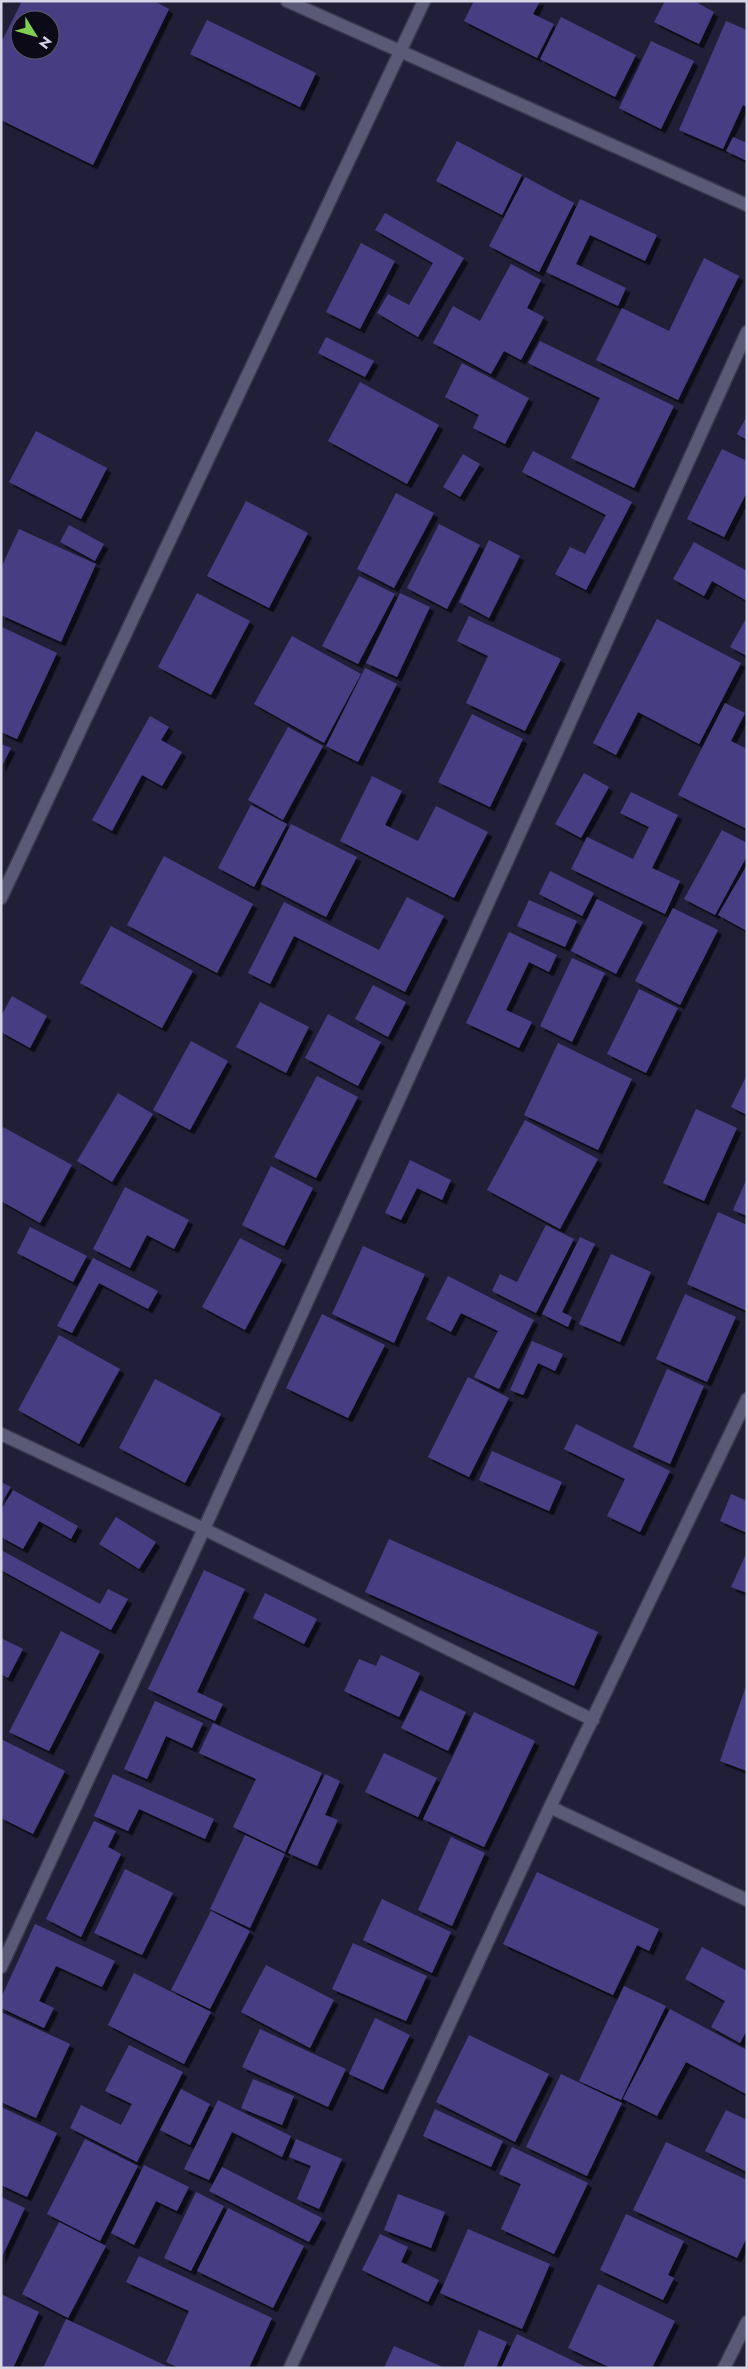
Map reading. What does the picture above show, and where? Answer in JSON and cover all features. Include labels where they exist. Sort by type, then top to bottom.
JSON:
[{"type":"street","points":[[287,1],[747,206]]},
{"type":"street","points":[[1,898],[424,1]]},
{"type":"street","points":[[1,1966],[204,1529],[747,332]]},
{"type":"street","points":[[290,2368],[550,1807],[747,1398]]},
{"type":"street","points":[[1,1434],[204,1529],[593,1720]]},
{"type":"street","points":[[550,1807],[747,1900]]},
{"type":"street","points":[[724,2368],[747,2322]]},
{"type":"building","points":[[22,1],[154,1],[169,9],[93,165],[1,120],[1,43],[10,25],[10,60],[60,60],[60,10],[18,10]]},
{"type":"building","points":[[474,1],[540,1],[533,14],[554,24],[537,58],[464,21]]},
{"type":"building","points":[[665,1],[694,1],[714,12],[699,44],[654,22]]},
{"type":"building","points":[[561,17],[636,55],[615,97],[540,59]]},
{"type":"building","points":[[207,20],[316,73],[300,107],[190,54]]},
{"type":"building","points":[[726,21],[747,30],[747,107],[743,105],[723,149],[679,130]]},
{"type":"building","points":[[651,41],[694,61],[661,129],[619,108]]},
{"type":"building","points":[[733,137],[747,143],[747,161],[726,151]]},
{"type":"building","points":[[457,141],[522,175],[502,215],[436,181]]},
{"type":"building","points":[[525,177],[574,203],[539,272],[489,246]]},
{"type":"building","points":[[580,199],[657,235],[645,261],[590,235],[576,264],[626,288],[618,306],[546,272]]},
{"type":"building","points":[[385,213],[464,258],[418,337],[377,313],[388,294],[409,305],[433,263],[375,230]]},
{"type":"building","points":[[361,243],[395,261],[360,329],[326,312]]},
{"type":"building","points":[[704,258],[739,276],[678,400],[596,360],[622,308],[669,331]]},
{"type":"building","points":[[511,264],[541,280],[527,308],[544,317],[521,360],[504,351],[491,374],[433,343],[453,306],[480,321]]},
{"type":"building","points":[[326,337],[374,361],[365,377],[318,353]]},
{"type":"building","points":[[540,341],[674,406],[634,488],[571,458],[600,398],[528,363]]},
{"type":"building","points":[[462,363],[529,398],[505,444],[473,428],[479,415],[445,397]]},
{"type":"building","points":[[360,382],[439,425],[407,484],[328,441]]},
{"type":"building","points":[[747,416],[747,440],[737,434]]},
{"type":"building","points":[[36,431],[107,468],[81,519],[9,482]]},
{"type":"building","points":[[722,449],[747,461],[747,492],[724,537],[687,519]]},
{"type":"building","points":[[533,451],[632,502],[586,590],[555,574],[570,547],[585,554],[606,515],[522,472]]},
{"type":"building","points":[[463,454],[480,464],[460,497],[443,487]]},
{"type":"building","points":[[396,493],[434,513],[394,588],[357,569]]},
{"type":"building","points":[[246,501],[308,533],[269,608],[207,576]]},
{"type":"building","points":[[439,524],[480,545],[447,609],[407,588]]},
{"type":"building","points":[[69,525],[104,544],[95,561],[60,542]]},
{"type":"building","points":[[19,529],[96,564],[61,642],[1,615],[1,568]]},
{"type":"building","points":[[489,540],[520,556],[489,618],[459,602]]},
{"type":"building","points":[[694,542],[747,571],[747,601],[712,581],[704,596],[673,579]]},
{"type":"building","points":[[359,576],[395,594],[358,664],[322,646]]},
{"type":"building","points":[[197,593],[250,621],[211,695],[158,667]]},
{"type":"building","points":[[400,593],[430,607],[397,677],[366,663]]},
{"type":"building","points":[[469,616],[561,659],[525,731],[466,703],[488,656],[457,641]]},
{"type":"building","points":[[747,617],[747,656],[730,647]]},
{"type":"building","points":[[657,619],[741,663],[699,744],[638,712],[616,755],[593,743]]},
{"type":"building","points":[[2,627],[57,653],[17,739],[1,732]]},
{"type":"building","points":[[292,636],[361,674],[324,743],[254,704]]},
{"type":"building","points":[[365,668],[397,684],[358,762],[326,746]]},
{"type":"building","points":[[725,703],[745,713],[731,741],[747,749],[747,829],[678,795]]},
{"type":"building","points":[[472,714],[523,739],[490,807],[438,782]]},
{"type":"building","points":[[150,716],[169,727],[161,740],[182,752],[162,786],[142,775],[112,831],[92,820]]},
{"type":"building","points":[[288,727],[323,746],[283,820],[248,800]]},
{"type":"building","points":[[1,744],[11,748],[1,768]]},
{"type":"building","points":[[584,773],[609,787],[581,838],[555,824]]},
{"type":"building","points":[[372,776],[402,791],[385,825],[418,841],[436,806],[488,832],[454,898],[340,841]]},
{"type":"building","points":[[631,792],[678,815],[652,868],[680,881],[665,914],[571,869],[587,837],[633,859],[649,827],[620,813]]},
{"type":"building","points":[[251,805],[287,824],[254,887],[218,868]]},
{"type":"building","points":[[291,824],[357,857],[326,917],[261,884]]},
{"type":"building","points":[[722,830],[747,843],[747,856],[715,915],[684,899]]},
{"type":"building","points":[[164,856],[253,904],[217,973],[127,925]]},
{"type":"building","points":[[747,865],[747,931],[718,915]]},
{"type":"building","points":[[550,871],[594,893],[582,916],[539,894]]},
{"type":"building","points":[[407,897],[444,916],[405,992],[294,936],[270,984],[248,973],[284,902],[379,950]]},
{"type":"building","points":[[597,899],[643,922],[616,974],[571,951]]},
{"type":"building","points":[[529,900],[577,921],[565,947],[517,926]]},
{"type":"building","points":[[673,908],[718,930],[680,1005],[635,981]]},
{"type":"building","points":[[111,926],[193,971],[162,1028],[80,983]]},
{"type":"building","points":[[509,932],[557,955],[549,972],[529,962],[506,1010],[532,1022],[519,1048],[466,1023]]},
{"type":"building","points":[[572,958],[605,973],[572,1042],[540,1026]]},
{"type":"building","points":[[373,985],[406,1002],[388,1037],[355,1019]]},
{"type":"building","points":[[639,989],[678,1008],[646,1073],[607,1054]]},
{"type":"building","points":[[12,996],[47,1016],[30,1048],[1,1032],[1,1016]]},
{"type":"building","points":[[260,1002],[309,1027],[286,1073],[236,1047]]},
{"type":"building","points":[[328,1014],[381,1042],[358,1086],[305,1058]]},
{"type":"building","points":[[191,1041],[228,1061],[190,1130],[153,1110]]},
{"type":"building","points":[[558,1043],[632,1079],[598,1150],[524,1115]]},
{"type":"building","points":[[747,1075],[747,1115],[731,1107]]},
{"type":"building","points":[[317,1076],[358,1097],[316,1178],[274,1157]]},
{"type":"building","points":[[118,1093],[153,1114],[112,1182],[77,1161]]},
{"type":"building","points":[[696,1109],[737,1128],[704,1201],[663,1183]]},
{"type":"building","points":[[525,1120],[598,1159],[560,1229],[487,1190]]},
{"type":"building","points":[[3,1127],[72,1165],[40,1223],[1,1201],[1,1131]]},
{"type":"building","points":[[410,1160],[451,1180],[442,1200],[417,1188],[401,1220],[385,1213]]},
{"type":"building","points":[[271,1166],[313,1188],[284,1246],[242,1225]]},
{"type":"building","points":[[747,1178],[747,1216],[733,1210]]},
{"type":"building","points":[[125,1187],[189,1220],[174,1249],[147,1235],[130,1268],[93,1249]]},
{"type":"building","points":[[718,1212],[747,1225],[747,1311],[687,1284]]},
{"type":"building","points":[[546,1225],[574,1239],[536,1313],[492,1291],[500,1274],[517,1282]]},
{"type":"building","points":[[30,1227],[87,1256],[73,1282],[17,1253]]},
{"type":"building","points":[[580,1237],[595,1244],[562,1312],[572,1317],[568,1327],[542,1314]]},
{"type":"building","points":[[240,1238],[282,1260],[245,1330],[202,1307]]},
{"type":"building","points":[[363,1246],[425,1274],[394,1343],[332,1314]]},
{"type":"building","points":[[611,1254],[651,1272],[620,1342],[579,1324]]},
{"type":"building","points":[[93,1258],[158,1291],[148,1309],[99,1283],[72,1333],[57,1326]]},
{"type":"building","points":[[448,1276],[534,1320],[499,1389],[474,1377],[498,1331],[461,1313],[451,1332],[426,1319]]},
{"type":"building","points":[[685,1294],[736,1317],[707,1382],[656,1359]]},
{"type":"building","points":[[322,1314],[385,1345],[348,1418],[286,1388]]},
{"type":"building","points":[[59,1335],[120,1369],[79,1444],[18,1410]]},
{"type":"building","points":[[532,1341],[563,1354],[555,1371],[538,1363],[523,1395],[510,1390]]},
{"type":"building","points":[[667,1369],[704,1386],[670,1464],[633,1447]]},
{"type":"building","points":[[468,1377],[509,1398],[469,1477],[428,1457]]},
{"type":"building","points":[[155,1379],[221,1414],[185,1483],[119,1448]]},
{"type":"building","points":[[576,1424],[670,1471],[640,1532],[607,1516],[625,1479],[564,1449]]},
{"type":"building","points":[[492,1451],[562,1482],[549,1511],[479,1480]]},
{"type":"building","points":[[1,1482],[11,1487],[1,1504]]},
{"type":"building","points":[[13,1490],[78,1526],[71,1539],[39,1521],[23,1549],[1,1537],[1,1510]]},
{"type":"building","points":[[731,1494],[747,1501],[747,1533],[720,1521]]},
{"type":"building","points":[[116,1517],[156,1542],[139,1569],[99,1544]]},
{"type":"building","points":[[389,1539],[598,1632],[574,1686],[365,1592]]},
{"type":"building","points":[[1,1550],[100,1604],[108,1589],[128,1599],[111,1630],[1,1570]]},
{"type":"building","points":[[747,1552],[747,1593],[731,1587]]},
{"type":"building","points":[[204,1570],[245,1589],[197,1692],[223,1704],[215,1721],[148,1689]]},
{"type":"building","points":[[265,1593],[317,1619],[304,1644],[253,1618]]},
{"type":"building","points":[[61,1631],[100,1651],[49,1751],[9,1732]]},
{"type":"building","points":[[1,1638],[23,1649],[8,1678],[1,1674]]},
{"type":"building","points":[[381,1655],[420,1673],[399,1717],[344,1691],[359,1659],[376,1666]]},
{"type":"building","points":[[747,1686],[747,1771],[720,1761]]},
{"type":"building","points":[[420,1690],[466,1712],[448,1751],[401,1728]]},
{"type":"building","points":[[155,1701],[203,1723],[192,1748],[166,1736],[147,1779],[124,1769]]},
{"type":"building","points":[[474,1712],[535,1741],[484,1847],[423,1819]]},
{"type":"building","points":[[213,1723],[322,1773],[285,1852],[233,1827],[256,1779],[199,1753]]},
{"type":"building","points":[[1,1739],[65,1771],[33,1834],[1,1818]]},
{"type":"building","points":[[384,1753],[437,1778],[418,1817],[365,1792]]},
{"type":"building","points":[[113,1774],[214,1819],[205,1839],[139,1809],[128,1831],[94,1816]]},
{"type":"building","points":[[325,1774],[340,1781],[325,1815],[338,1820],[317,1866],[288,1853]]},
{"type":"building","points":[[94,1821],[116,1831],[108,1847],[121,1854],[81,1937],[46,1919]]},
{"type":"building","points":[[245,1835],[285,1854],[250,1928],[210,1909]]},
{"type":"building","points":[[451,1837],[485,1853],[452,1926],[418,1910]]},
{"type":"building","points":[[125,1869],[173,1893],[142,1955],[94,1933]]},
{"type":"building","points":[[537,1872],[659,1929],[649,1951],[637,1945],[613,1995],[503,1944]]},
{"type":"building","points":[[382,1899],[451,1932],[432,1973],[363,1940]]},
{"type":"building","points":[[211,1911],[250,1931],[210,2009],[171,1990]]},
{"type":"building","points":[[35,1924],[115,1961],[102,1987],[56,1966],[39,2001],[54,2008],[44,2028],[1,2008],[1,1998]]},
{"type":"building","points":[[353,1943],[427,1976],[406,2021],[332,1989]]},
{"type":"building","points":[[702,1947],[747,1971],[747,2030],[740,2043],[711,2027],[725,2001],[685,1979]]},
{"type":"building","points":[[266,1965],[334,2000],[310,2048],[241,2012]]},
{"type":"building","points":[[134,1973],[211,2012],[184,2064],[108,2025]]},
{"type":"building","points":[[624,1986],[666,2006],[621,2100],[579,2081]]},
{"type":"building","points":[[670,2009],[747,2050],[746,2094],[686,2062],[657,2116],[623,2099]]},
{"type":"building","points":[[1,2012],[70,2044],[36,2118],[1,2102]]},
{"type":"building","points":[[375,2018],[410,2035],[383,2090],[349,2074]]},
{"type":"building","points":[[260,2029],[346,2069],[328,2107],[242,2067]]},
{"type":"building","points":[[469,2035],[549,2074],[515,2142],[436,2102]]},
{"type":"building","points":[[129,2045],[183,2072],[137,2162],[70,2128],[81,2105],[121,2125],[132,2104],[105,2091]]},
{"type":"building","points":[[561,2074],[622,2103],[587,2176],[526,2147]]},
{"type":"building","points":[[253,2079],[294,2096],[282,2125],[241,2108]]},
{"type":"building","points":[[181,2089],[210,2104],[190,2145],[160,2130]]},
{"type":"building","points":[[218,2100],[291,2136],[282,2157],[232,2132],[209,2180],[184,2169]]},
{"type":"building","points":[[1,2107],[57,2133],[27,2197],[1,2185]]},
{"type":"building","points":[[435,2109],[503,2141],[491,2167],[423,2136]]},
{"type":"building","points":[[726,2110],[747,2120],[747,2172],[705,2151]]},
{"type":"building","points":[[85,2139],[138,2166],[100,2241],[47,2214]]},
{"type":"building","points":[[296,2139],[342,2159],[319,2209],[297,2199],[311,2166],[289,2157]]},
{"type":"building","points":[[666,2142],[747,2180],[747,2237],[737,2258],[633,2210]]},
{"type":"building","points":[[512,2147],[588,2183],[554,2254],[501,2229],[521,2184],[499,2174]]},
{"type":"building","points":[[144,2165],[189,2187],[177,2211],[156,2201],[134,2245],[111,2233]]},
{"type":"building","points":[[222,2167],[322,2218],[309,2242],[209,2191]]},
{"type":"building","points":[[196,2192],[224,2206],[191,2271],[164,2258]]},
{"type":"building","points":[[398,2194],[445,2212],[431,2248],[384,2230]]},
{"type":"building","points":[[1,2197],[25,2208],[1,2259]]},
{"type":"building","points":[[228,2208],[304,2246],[273,2308],[197,2271]]},
{"type":"building","points":[[626,2214],[684,2241],[668,2275],[674,2278],[663,2300],[600,2270]]},
{"type":"building","points":[[59,2222],[106,2246],[68,2318],[22,2294]]},
{"type":"building","points":[[468,2229],[550,2264],[522,2329],[440,2293]]},
{"type":"building","points":[[380,2234],[408,2247],[401,2262],[439,2280],[428,2302],[362,2270]]},
{"type":"building","points":[[139,2256],[272,2318],[249,2368],[179,2368],[166,2362],[189,2311],[126,2282]]},
{"type":"building","points":[[598,2284],[675,2321],[652,2368],[611,2368],[568,2348]]},
{"type":"building","points":[[1,2294],[39,2312],[13,2368],[1,2368]]},
{"type":"building","points":[[66,2319],[171,2368],[43,2368]]},
{"type":"building","points":[[479,2330],[507,2342],[496,2368],[463,2368]]},
{"type":"building","points":[[517,2334],[588,2368],[501,2368]]},
{"type":"building","points":[[394,2346],[445,2368],[384,2368]]}]
